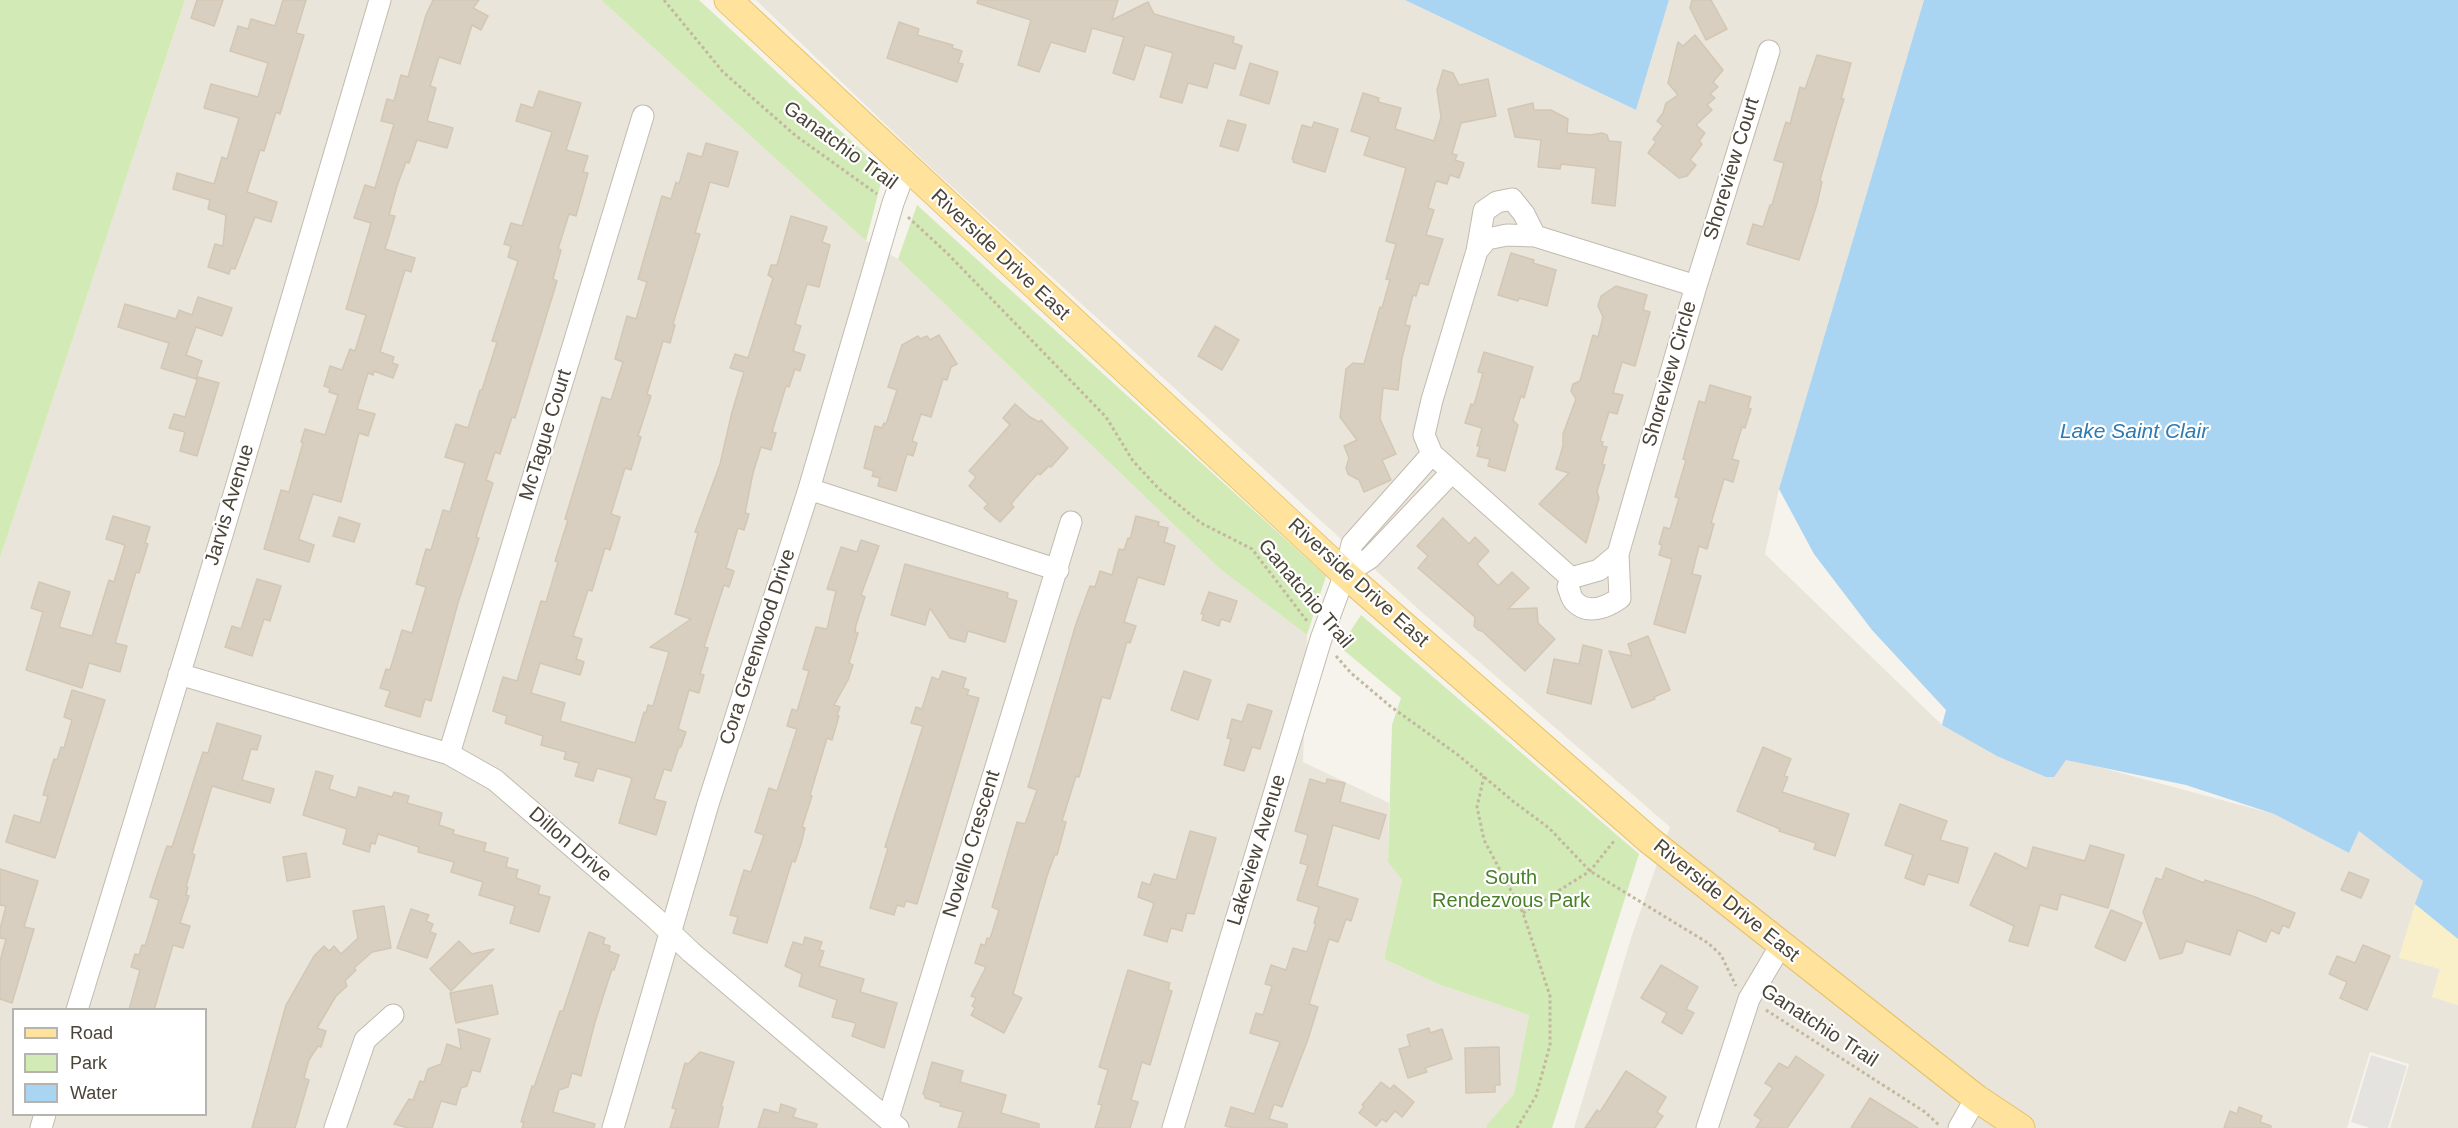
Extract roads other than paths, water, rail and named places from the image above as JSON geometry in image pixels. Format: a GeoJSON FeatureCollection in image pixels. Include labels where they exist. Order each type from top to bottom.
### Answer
{"type":"FeatureCollection","features":[{"type":"Feature","properties":{"kind":"main road","name":"Riverside Drive East"},"geometry":{"type":"LineString","coordinates":[[728,0],[1345,574],[1630,822],[1781,945],[1976,1098],[2021,1128]]}},
{"type":"Feature","properties":{"kind":"street","name":"Jarvis Avenue"},"geometry":{"type":"LineString","coordinates":[[78,1008],[380,0]]}},
{"type":"Feature","properties":{"kind":"street","name":"Shoreview Court"},"geometry":{"type":"LineString","coordinates":[[1696,286],[1769,51]]}},
{"type":"Feature","properties":{"kind":"street","name":"McTague Court"},"geometry":{"type":"LineString","coordinates":[[449,754],[643,116]]}},
{"type":"Feature","properties":{"kind":"street","name":"Cora Greenwood Drive"},"geometry":{"type":"LineString","coordinates":[[613,1128],[708,804],[809,489],[893,203],[906,168]]}},
{"type":"Feature","properties":{"kind":"street"},"geometry":{"type":"LineString","coordinates":[[1534,236],[1524,213],[1512,199],[1497,202],[1484,211],[1477,250],[1431,400],[1424,435],[1432,454],[1571,578],[1599,570],[1618,554]]}},
{"type":"Feature","properties":{"kind":"street","name":"Shoreview Circle"},"geometry":{"type":"LineString","coordinates":[[1477,250],[1487,238],[1507,235],[1534,236],[1696,286],[1618,554],[1620,598],[1605,609],[1588,608],[1574,601],[1568,587],[1571,578]]}},
{"type":"Feature","properties":{"kind":"street"},"geometry":{"type":"LineString","coordinates":[[1345,574],[1352,544],[1432,454]]}},
{"type":"Feature","properties":{"kind":"street"},"geometry":{"type":"LineString","coordinates":[[1345,574],[1370,558],[1451,472]]}},
{"type":"Feature","properties":{"kind":"street"},"geometry":{"type":"LineString","coordinates":[[809,489],[1058,570]]}},
{"type":"Feature","properties":{"kind":"street","name":"Novello Crescent"},"geometry":{"type":"LineString","coordinates":[[893,1123],[1071,522]]}},
{"type":"Feature","properties":{"kind":"street","name":"Lakeview Avenue"},"geometry":{"type":"LineString","coordinates":[[1173,1128],[1321,639],[1345,574]]}},
{"type":"Feature","properties":{"kind":"street","name":"Dillon Drive"},"geometry":{"type":"LineString","coordinates":[[178,674],[449,754],[495,780],[691,952],[893,1123]]}},
{"type":"Feature","properties":{"kind":"street"},"geometry":{"type":"LineString","coordinates":[[1707,1128],[1749,999],[1781,945]]}},
{"type":"Feature","properties":{"kind":"street"},"geometry":{"type":"LineString","coordinates":[[335,1128],[365,1040],[393,1015]]}},
{"type":"Feature","properties":{"kind":"street"},"geometry":{"type":"LineString","coordinates":[[1959,1128],[1976,1098]]}},
{"type":"Feature","properties":{"kind":"water"},"geometry":{"type":"Polygon","coordinates":[[[1405,0],[1669,0],[1636,110],[1405,0]]]}},
{"type":"Feature","properties":{"kind":"water","name":"Lake Saint Clair"},"geometry":{"type":"Polygon","coordinates":[[[1924,0],[2458,0],[2458,939],[2415,904],[2423,881],[2359,831],[2349,853],[2274,814],[2186,785],[2066,760],[2054,777],[2046,777],[1997,756],[1942,725],[1946,710],[1872,630],[1814,554],[1779,489],[1924,0]]]}},
{"type":"Feature","properties":{"kind":"park label","name":"South Rendezvous Park"},"geometry":{"type":"Point","coordinates":[1511,890]}}]}
